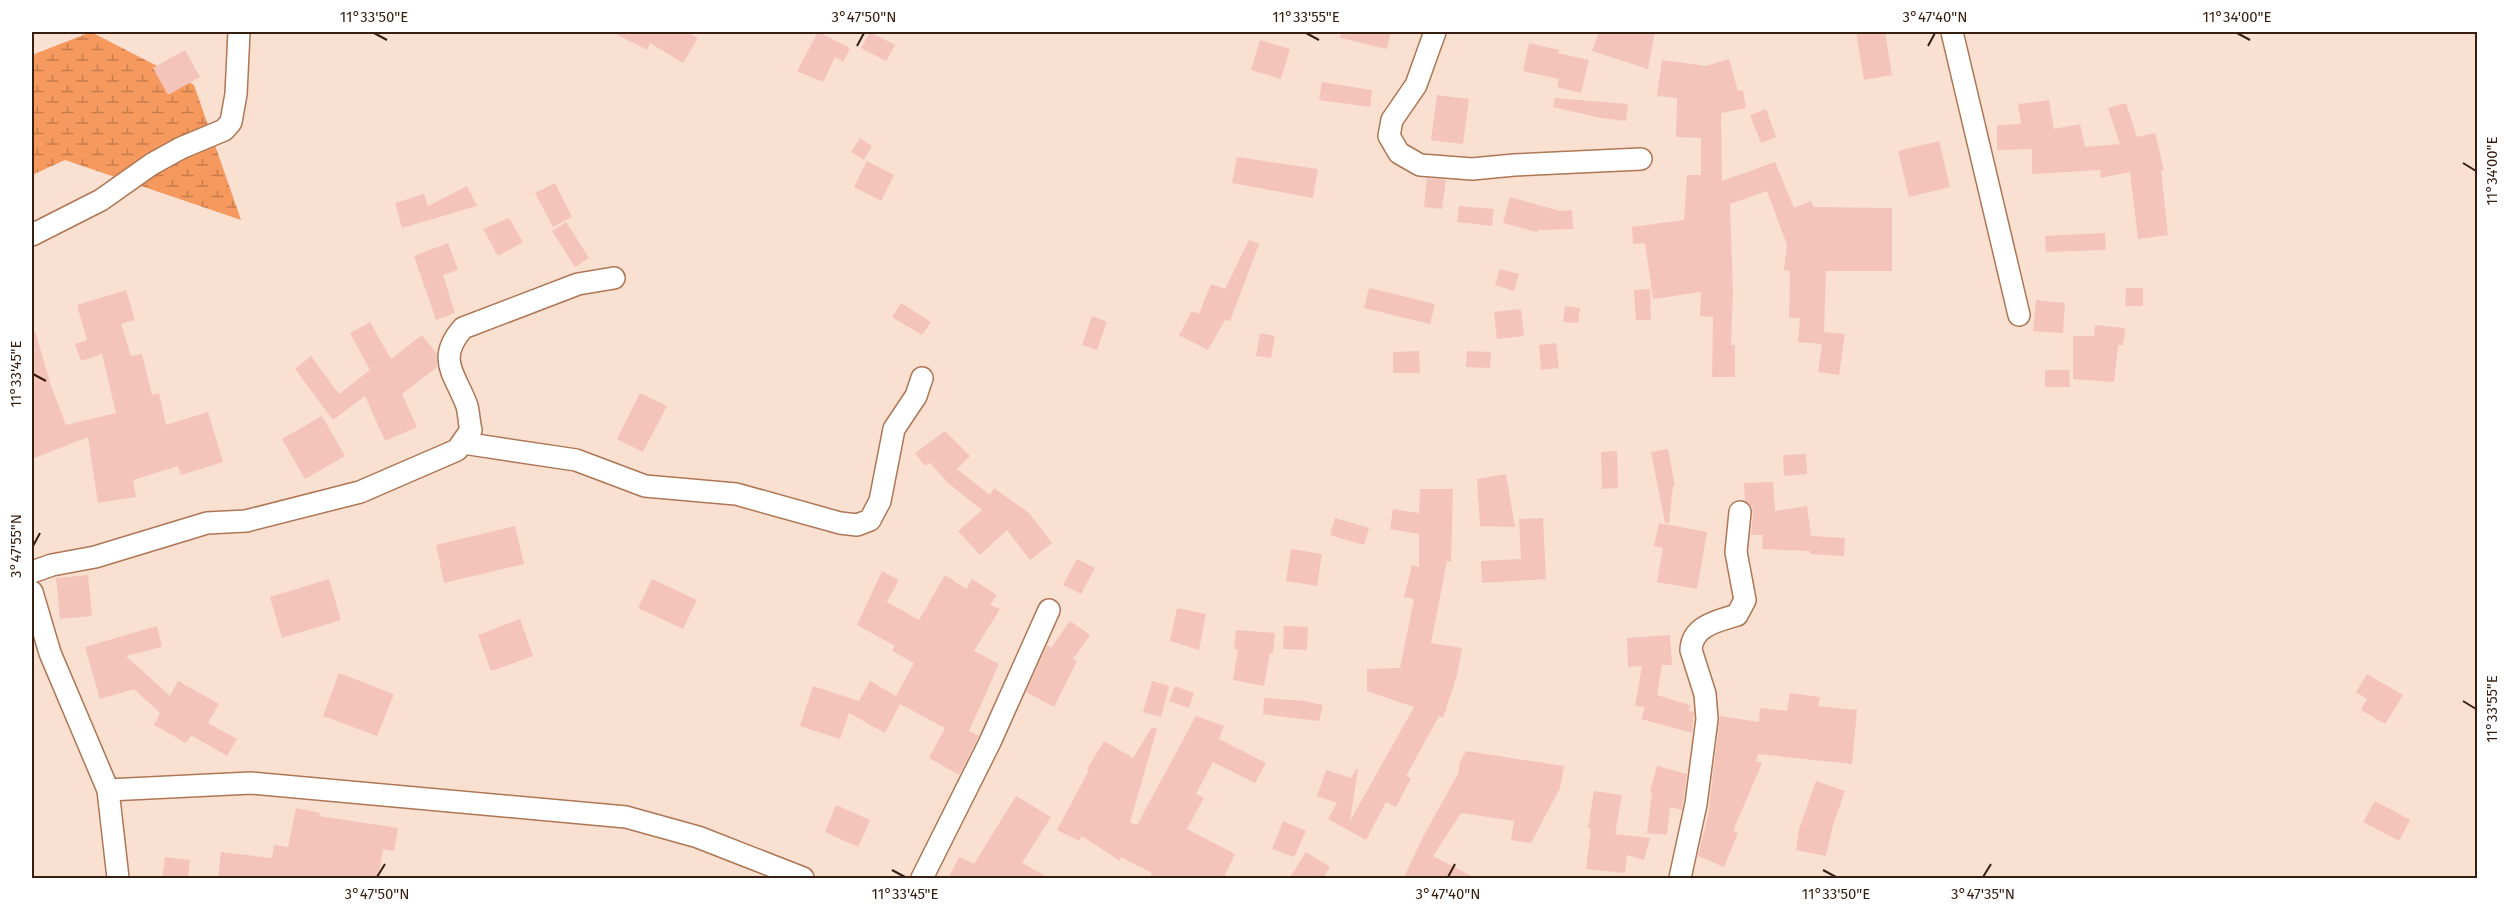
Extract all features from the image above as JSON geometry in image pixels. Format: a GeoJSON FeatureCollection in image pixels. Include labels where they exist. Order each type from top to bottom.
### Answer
{"type":"FeatureCollection","features":[{"type":"Feature","properties":{"kind":"street"},"geometry":{"type":"LineString","coordinates":[[32,235],[101,200],[152,164],[181,148],[224,130],[231,122],[236,94],[238,32]]}},
{"type":"Feature","properties":{"kind":"street"},"geometry":{"type":"LineString","coordinates":[[1435,32],[1416,85],[1392,120],[1389,136],[1399,153],[1420,165],[1472,169],[1641,159]]}},
{"type":"Feature","properties":{"kind":"street"},"geometry":{"type":"LineString","coordinates":[[1952,32],[2019,315]]}},
{"type":"Feature","properties":{"kind":"street"},"geometry":{"type":"LineString","coordinates":[[32,572],[51,565],[95,557],[207,523],[246,521],[360,492],[456,450],[471,430],[467,407],[448,369],[453,340],[463,328],[578,284],[614,278]]}},
{"type":"Feature","properties":{"kind":"street"},"geometry":{"type":"LineString","coordinates":[[463,443],[576,460],[645,486],[736,494],[814,516],[857,525],[870,520],[880,501],[894,429],[916,396],[922,378]]}},
{"type":"Feature","properties":{"kind":"street"},"geometry":{"type":"LineString","coordinates":[[1680,879],[1696,804],[1707,719],[1705,694],[1691,650],[1692,643],[1695,635],[1709,624],[1737,615],[1745,600],[1736,552],[1740,512]]}},
{"type":"Feature","properties":{"kind":"street"},"geometry":{"type":"LineString","coordinates":[[32,592],[50,652],[108,790],[118,879]]}},
{"type":"Feature","properties":{"kind":"street"},"geometry":{"type":"LineString","coordinates":[[922,879],[990,742],[1048,610]]}},
{"type":"Feature","properties":{"kind":"street"},"geometry":{"type":"LineString","coordinates":[[108,790],[251,783],[626,817],[698,837],[803,879]]}},
{"type":"Feature","properties":{"kind":"green space"},"geometry":{"type":"Polygon","coordinates":[[[91,32],[194,85],[241,220],[65,160],[32,175],[32,55],[91,32]]]}},
{"type":"Feature","properties":{"kind":"building"},"geometry":{"type":"Polygon","coordinates":[[[612,32],[686,32],[698,38],[683,63],[650,43],[647,50],[612,32]]]}},
{"type":"Feature","properties":{"kind":"building"},"geometry":{"type":"Polygon","coordinates":[[[818,32],[850,48],[843,62],[835,57],[823,82],[797,71],[818,32]]]}},
{"type":"Feature","properties":{"kind":"building"},"geometry":{"type":"Polygon","coordinates":[[[870,32],[895,45],[886,61],[861,48],[870,32]]]}},
{"type":"Feature","properties":{"kind":"building"},"geometry":{"type":"Polygon","coordinates":[[[1341,32],[1391,32],[1387,49],[1340,38],[1341,32]]]}},
{"type":"Feature","properties":{"kind":"building"},"geometry":{"type":"Polygon","coordinates":[[[1599,32],[1655,32],[1648,69],[1592,51],[1599,32]]]}},
{"type":"Feature","properties":{"kind":"building"},"geometry":{"type":"Polygon","coordinates":[[[1856,32],[1885,32],[1892,75],[1864,80],[1856,32]]]}},
{"type":"Feature","properties":{"kind":"building"},"geometry":{"type":"Polygon","coordinates":[[[1260,40],[1290,49],[1281,79],[1251,70],[1260,40]]]}},
{"type":"Feature","properties":{"kind":"building"},"geometry":{"type":"Polygon","coordinates":[[[1529,43],[1589,60],[1581,93],[1557,87],[1559,79],[1523,71],[1529,43]]]}},
{"type":"Feature","properties":{"kind":"building"},"geometry":{"type":"Polygon","coordinates":[[[185,50],[200,77],[168,95],[153,68],[185,50]]]}},
{"type":"Feature","properties":{"kind":"building"},"geometry":{"type":"Polygon","coordinates":[[[1729,59],[1738,91],[1743,90],[1746,108],[1721,113],[1722,181],[1775,162],[1794,208],[1811,201],[1814,207],[1892,208],[1892,271],[1826,271],[1824,332],[1845,334],[1839,375],[1818,372],[1822,344],[1798,342],[1800,318],[1789,318],[1790,271],[1784,270],[1787,245],[1767,191],[1730,204],[1733,292],[1731,345],[1735,345],[1735,377],[1712,377],[1713,317],[1700,316],[1701,292],[1653,299],[1645,243],[1633,244],[1632,227],[1684,220],[1687,175],[1701,175],[1701,138],[1676,137],[1677,98],[1657,96],[1662,60],[1706,66],[1729,59]]]}},
{"type":"Feature","properties":{"kind":"building"},"geometry":{"type":"Polygon","coordinates":[[[1322,82],[1372,90],[1370,107],[1319,100],[1322,82]]]}},
{"type":"Feature","properties":{"kind":"building"},"geometry":{"type":"Polygon","coordinates":[[[1437,95],[1469,99],[1463,144],[1431,140],[1437,95]]]}},
{"type":"Feature","properties":{"kind":"building"},"geometry":{"type":"Polygon","coordinates":[[[1555,98],[1628,104],[1626,121],[1553,107],[1555,98]]]}},
{"type":"Feature","properties":{"kind":"building"},"geometry":{"type":"Polygon","coordinates":[[[2049,100],[2054,129],[2080,124],[2085,147],[2120,144],[2108,108],[2126,103],[2137,137],[2155,133],[2164,170],[2161,170],[2168,235],[2138,239],[2130,172],[2101,178],[2100,170],[2032,174],[2032,149],[1997,150],[1997,125],[2021,124],[2018,104],[2049,100]]]}},
{"type":"Feature","properties":{"kind":"building"},"geometry":{"type":"Polygon","coordinates":[[[1766,109],[1776,137],[1761,143],[1750,115],[1766,109]]]}},
{"type":"Feature","properties":{"kind":"building"},"geometry":{"type":"Polygon","coordinates":[[[860,138],[872,146],[864,160],[851,152],[860,138]]]}},
{"type":"Feature","properties":{"kind":"building"},"geometry":{"type":"Polygon","coordinates":[[[1939,141],[1950,187],[1909,197],[1898,151],[1939,141]]]}},
{"type":"Feature","properties":{"kind":"building"},"geometry":{"type":"Polygon","coordinates":[[[1237,157],[1318,169],[1313,198],[1232,183],[1237,157]]]}},
{"type":"Feature","properties":{"kind":"building"},"geometry":{"type":"Polygon","coordinates":[[[867,161],[894,175],[881,201],[854,187],[867,161]]]}},
{"type":"Feature","properties":{"kind":"building"},"geometry":{"type":"Polygon","coordinates":[[[1427,178],[1446,180],[1442,209],[1424,207],[1427,178]]]}},
{"type":"Feature","properties":{"kind":"building"},"geometry":{"type":"Polygon","coordinates":[[[555,183],[572,217],[553,227],[535,193],[555,183]]]}},
{"type":"Feature","properties":{"kind":"building"},"geometry":{"type":"Polygon","coordinates":[[[467,186],[477,206],[402,228],[395,203],[424,194],[428,206],[467,186]]]}},
{"type":"Feature","properties":{"kind":"building"},"geometry":{"type":"Polygon","coordinates":[[[1510,197],[1560,211],[1572,210],[1573,229],[1538,230],[1537,232],[1503,223],[1510,197]]]}},
{"type":"Feature","properties":{"kind":"building"},"geometry":{"type":"Polygon","coordinates":[[[1459,206],[1494,209],[1492,226],[1457,222],[1459,206]]]}},
{"type":"Feature","properties":{"kind":"building"},"geometry":{"type":"Polygon","coordinates":[[[509,218],[523,242],[498,256],[483,229],[509,218]]]}},
{"type":"Feature","properties":{"kind":"building"},"geometry":{"type":"Polygon","coordinates":[[[566,222],[589,258],[575,267],[552,231],[566,222]]]}},
{"type":"Feature","properties":{"kind":"building"},"geometry":{"type":"Polygon","coordinates":[[[2105,233],[2106,250],[2046,252],[2045,236],[2105,233]]]}},
{"type":"Feature","properties":{"kind":"building"},"geometry":{"type":"Polygon","coordinates":[[[1249,240],[1259,244],[1230,321],[1225,320],[1208,350],[1179,335],[1192,311],[1199,314],[1211,284],[1225,289],[1249,240]]]}},
{"type":"Feature","properties":{"kind":"building"},"geometry":{"type":"Polygon","coordinates":[[[448,243],[458,270],[443,275],[455,313],[436,320],[414,256],[448,243]]]}},
{"type":"Feature","properties":{"kind":"building"},"geometry":{"type":"Polygon","coordinates":[[[1500,269],[1519,274],[1514,291],[1495,285],[1500,269]]]}},
{"type":"Feature","properties":{"kind":"building"},"geometry":{"type":"Polygon","coordinates":[[[1369,288],[1435,304],[1430,324],[1364,308],[1369,288]]]}},
{"type":"Feature","properties":{"kind":"building"},"geometry":{"type":"Polygon","coordinates":[[[2126,288],[2143,288],[2143,306],[2125,306],[2126,288]]]}},
{"type":"Feature","properties":{"kind":"building"},"geometry":{"type":"Polygon","coordinates":[[[1650,289],[1651,320],[1636,320],[1634,290],[1650,289]]]}},
{"type":"Feature","properties":{"kind":"building"},"geometry":{"type":"Polygon","coordinates":[[[126,290],[135,320],[121,324],[131,356],[142,354],[152,395],[159,393],[166,425],[208,412],[223,462],[181,475],[178,466],[133,480],[136,497],[98,503],[88,437],[32,459],[32,331],[35,331],[51,386],[66,425],[116,413],[102,354],[81,361],[75,344],[87,340],[77,305],[126,290]]]}},
{"type":"Feature","properties":{"kind":"building"},"geometry":{"type":"Polygon","coordinates":[[[2036,300],[2065,303],[2063,333],[2033,331],[2036,300]]]}},
{"type":"Feature","properties":{"kind":"building"},"geometry":{"type":"Polygon","coordinates":[[[901,303],[931,322],[922,335],[892,317],[901,303]]]}},
{"type":"Feature","properties":{"kind":"building"},"geometry":{"type":"Polygon","coordinates":[[[1565,306],[1580,308],[1578,323],[1563,322],[1565,306]]]}},
{"type":"Feature","properties":{"kind":"building"},"geometry":{"type":"Polygon","coordinates":[[[1521,309],[1524,336],[1497,339],[1494,312],[1521,309]]]}},
{"type":"Feature","properties":{"kind":"building"},"geometry":{"type":"Polygon","coordinates":[[[1092,316],[1107,322],[1097,350],[1082,345],[1092,316]]]}},
{"type":"Feature","properties":{"kind":"building"},"geometry":{"type":"Polygon","coordinates":[[[370,322],[391,359],[422,335],[437,354],[437,367],[402,394],[417,427],[385,441],[365,396],[333,420],[295,369],[311,356],[339,394],[370,370],[350,333],[370,322]]]}},
{"type":"Feature","properties":{"kind":"building"},"geometry":{"type":"Polygon","coordinates":[[[2095,325],[2125,328],[2123,345],[2118,345],[2114,382],[2073,379],[2073,336],[2094,336],[2095,325]]]}},
{"type":"Feature","properties":{"kind":"building"},"geometry":{"type":"Polygon","coordinates":[[[1260,333],[1275,336],[1271,358],[1256,356],[1260,333]]]}},
{"type":"Feature","properties":{"kind":"building"},"geometry":{"type":"Polygon","coordinates":[[[1556,343],[1559,368],[1541,370],[1539,345],[1556,343]]]}},
{"type":"Feature","properties":{"kind":"building"},"geometry":{"type":"Polygon","coordinates":[[[1419,351],[1420,373],[1393,373],[1393,352],[1419,351]]]}},
{"type":"Feature","properties":{"kind":"building"},"geometry":{"type":"Polygon","coordinates":[[[1467,351],[1491,352],[1490,368],[1466,367],[1467,351]]]}},
{"type":"Feature","properties":{"kind":"building"},"geometry":{"type":"Polygon","coordinates":[[[2045,370],[2069,370],[2070,387],[2045,387],[2045,370]]]}},
{"type":"Feature","properties":{"kind":"building"},"geometry":{"type":"Polygon","coordinates":[[[640,393],[667,406],[643,452],[617,439],[640,393]]]}},
{"type":"Feature","properties":{"kind":"building"},"geometry":{"type":"Polygon","coordinates":[[[322,416],[345,456],[305,479],[282,439],[322,416]]]}},
{"type":"Feature","properties":{"kind":"building"},"geometry":{"type":"Polygon","coordinates":[[[945,431],[970,456],[957,469],[990,495],[994,488],[1029,513],[1052,543],[1030,560],[1007,530],[980,555],[958,531],[982,510],[948,483],[930,463],[925,466],[915,453],[945,431]]]}},
{"type":"Feature","properties":{"kind":"building"},"geometry":{"type":"Polygon","coordinates":[[[1668,449],[1675,486],[1673,486],[1669,523],[1665,523],[1651,452],[1668,449]]]}},
{"type":"Feature","properties":{"kind":"building"},"geometry":{"type":"Polygon","coordinates":[[[1617,451],[1618,488],[1602,489],[1601,452],[1617,451]]]}},
{"type":"Feature","properties":{"kind":"building"},"geometry":{"type":"Polygon","coordinates":[[[1806,454],[1807,474],[1784,476],[1783,455],[1806,454]]]}},
{"type":"Feature","properties":{"kind":"building"},"geometry":{"type":"Polygon","coordinates":[[[1506,474],[1515,527],[1480,526],[1477,479],[1506,474]]]}},
{"type":"Feature","properties":{"kind":"building"},"geometry":{"type":"Polygon","coordinates":[[[1773,482],[1775,511],[1807,506],[1811,536],[1845,538],[1844,556],[1810,554],[1810,551],[1762,549],[1763,535],[1751,535],[1753,513],[1752,507],[1745,501],[1744,483],[1773,482]]]}},
{"type":"Feature","properties":{"kind":"building"},"geometry":{"type":"Polygon","coordinates":[[[1420,489],[1453,489],[1451,562],[1447,561],[1431,643],[1462,648],[1457,675],[1443,718],[1439,716],[1406,776],[1411,778],[1396,807],[1386,802],[1366,840],[1328,819],[1337,803],[1317,796],[1326,770],[1351,778],[1358,769],[1350,821],[1414,707],[1367,691],[1367,669],[1400,668],[1414,599],[1404,597],[1412,565],[1419,567],[1419,534],[1390,529],[1393,509],[1419,513],[1420,489]]]}},
{"type":"Feature","properties":{"kind":"building"},"geometry":{"type":"Polygon","coordinates":[[[1335,518],[1369,528],[1364,545],[1330,535],[1335,518]]]}},
{"type":"Feature","properties":{"kind":"building"},"geometry":{"type":"Polygon","coordinates":[[[1543,518],[1546,579],[1482,583],[1481,561],[1521,559],[1519,519],[1543,518]]]}},
{"type":"Feature","properties":{"kind":"building"},"geometry":{"type":"Polygon","coordinates":[[[1659,523],[1707,532],[1697,589],[1657,582],[1663,548],[1654,546],[1659,523]]]}},
{"type":"Feature","properties":{"kind":"building"},"geometry":{"type":"Polygon","coordinates":[[[515,526],[524,564],[444,583],[436,545],[515,526]]]}},
{"type":"Feature","properties":{"kind":"building"},"geometry":{"type":"Polygon","coordinates":[[[1291,549],[1322,554],[1317,586],[1286,581],[1291,549]]]}},
{"type":"Feature","properties":{"kind":"building"},"geometry":{"type":"Polygon","coordinates":[[[1077,559],[1095,568],[1081,594],[1063,585],[1077,559]]]}},
{"type":"Feature","properties":{"kind":"building"},"geometry":{"type":"Polygon","coordinates":[[[882,571],[899,580],[887,602],[919,620],[945,575],[966,589],[972,579],[997,595],[990,605],[1000,609],[974,651],[999,664],[969,731],[979,736],[959,775],[929,758],[945,728],[900,704],[885,733],[849,713],[840,739],[800,726],[813,686],[859,701],[870,681],[896,696],[914,663],[892,651],[895,646],[857,625],[882,571]]]}},
{"type":"Feature","properties":{"kind":"building"},"geometry":{"type":"Polygon","coordinates":[[[88,575],[92,616],[60,619],[56,578],[88,575]]]}},
{"type":"Feature","properties":{"kind":"building"},"geometry":{"type":"Polygon","coordinates":[[[329,579],[341,620],[282,638],[270,597],[329,579]]]}},
{"type":"Feature","properties":{"kind":"building"},"geometry":{"type":"Polygon","coordinates":[[[652,579],[697,600],[683,629],[638,608],[652,579]]]}},
{"type":"Feature","properties":{"kind":"building"},"geometry":{"type":"Polygon","coordinates":[[[1177,608],[1206,614],[1199,650],[1170,641],[1177,608]]]}},
{"type":"Feature","properties":{"kind":"building"},"geometry":{"type":"Polygon","coordinates":[[[520,619],[533,656],[491,671],[478,635],[520,619]]]}},
{"type":"Feature","properties":{"kind":"building"},"geometry":{"type":"Polygon","coordinates":[[[1070,621],[1090,635],[1073,659],[1077,661],[1054,707],[1026,692],[1047,645],[1051,648],[1070,621]]]}},
{"type":"Feature","properties":{"kind":"building"},"geometry":{"type":"Polygon","coordinates":[[[157,626],[162,647],[126,656],[170,696],[178,681],[219,704],[208,723],[237,739],[227,756],[191,735],[186,743],[154,725],[160,713],[134,689],[100,699],[85,647],[157,626]]]}},
{"type":"Feature","properties":{"kind":"building"},"geometry":{"type":"Polygon","coordinates":[[[1284,626],[1308,627],[1307,650],[1283,649],[1284,626]]]}},
{"type":"Feature","properties":{"kind":"building"},"geometry":{"type":"Polygon","coordinates":[[[1236,630],[1275,633],[1273,653],[1270,653],[1264,686],[1233,680],[1238,650],[1234,649],[1236,630]]]}},
{"type":"Feature","properties":{"kind":"building"},"geometry":{"type":"Polygon","coordinates":[[[1670,635],[1672,665],[1662,665],[1657,695],[1690,705],[1688,711],[1694,712],[1692,733],[1641,719],[1645,707],[1635,706],[1642,666],[1628,667],[1627,638],[1670,635]]]}},
{"type":"Feature","properties":{"kind":"building"},"geometry":{"type":"Polygon","coordinates":[[[339,673],[394,694],[377,736],[323,716],[339,673]]]}},
{"type":"Feature","properties":{"kind":"building"},"geometry":{"type":"Polygon","coordinates":[[[2367,674],[2403,695],[2385,724],[2361,710],[2367,699],[2356,692],[2367,674]]]}},
{"type":"Feature","properties":{"kind":"building"},"geometry":{"type":"Polygon","coordinates":[[[1152,681],[1169,686],[1161,717],[1143,712],[1152,681]]]}},
{"type":"Feature","properties":{"kind":"building"},"geometry":{"type":"Polygon","coordinates":[[[1175,686],[1194,693],[1189,708],[1169,701],[1175,686]]]}},
{"type":"Feature","properties":{"kind":"building"},"geometry":{"type":"Polygon","coordinates":[[[1790,693],[1820,697],[1818,706],[1857,710],[1852,764],[1758,754],[1756,761],[1762,763],[1733,831],[1738,833],[1724,867],[1698,856],[1708,816],[1720,716],[1759,722],[1760,708],[1787,711],[1790,693]]]}},
{"type":"Feature","properties":{"kind":"building"},"geometry":{"type":"Polygon","coordinates":[[[1264,698],[1305,701],[1323,705],[1319,721],[1263,714],[1264,698]]]}},
{"type":"Feature","properties":{"kind":"building"},"geometry":{"type":"Polygon","coordinates":[[[1196,716],[1224,726],[1219,739],[1266,763],[1255,783],[1213,762],[1196,794],[1204,798],[1187,829],[1235,854],[1223,879],[1149,879],[1152,873],[1121,857],[1120,861],[1082,836],[1079,841],[1057,830],[1089,770],[1087,769],[1104,741],[1133,758],[1152,727],[1157,729],[1130,822],[1137,825],[1196,716]]]}},
{"type":"Feature","properties":{"kind":"building"},"geometry":{"type":"Polygon","coordinates":[[[1466,751],[1564,766],[1560,788],[1531,843],[1511,840],[1514,821],[1461,813],[1433,856],[1477,879],[1403,879],[1426,831],[1458,774],[1460,762],[1466,751]]]}},
{"type":"Feature","properties":{"kind":"building"},"geometry":{"type":"Polygon","coordinates":[[[1657,766],[1687,774],[1682,810],[1670,807],[1667,835],[1647,833],[1652,792],[1650,791],[1657,766]]]}},
{"type":"Feature","properties":{"kind":"building"},"geometry":{"type":"Polygon","coordinates":[[[1816,781],[1845,791],[1833,825],[1826,856],[1796,850],[1799,829],[1816,781]]]}},
{"type":"Feature","properties":{"kind":"building"},"geometry":{"type":"Polygon","coordinates":[[[1594,791],[1622,795],[1615,834],[1650,838],[1644,860],[1627,855],[1625,873],[1586,869],[1591,829],[1588,828],[1594,791]]]}},
{"type":"Feature","properties":{"kind":"building"},"geometry":{"type":"Polygon","coordinates":[[[1016,796],[1051,817],[1022,863],[1051,879],[948,879],[959,857],[974,864],[1016,796]]]}},
{"type":"Feature","properties":{"kind":"building"},"geometry":{"type":"Polygon","coordinates":[[[2375,801],[2410,820],[2399,841],[2363,822],[2375,801]]]}},
{"type":"Feature","properties":{"kind":"building"},"geometry":{"type":"Polygon","coordinates":[[[836,805],[870,820],[858,847],[825,832],[836,805]]]}},
{"type":"Feature","properties":{"kind":"building"},"geometry":{"type":"Polygon","coordinates":[[[296,808],[320,813],[319,816],[398,828],[394,851],[383,849],[378,879],[218,879],[221,852],[272,858],[274,845],[288,847],[296,808]]]}},
{"type":"Feature","properties":{"kind":"building"},"geometry":{"type":"Polygon","coordinates":[[[1283,821],[1306,831],[1294,857],[1272,849],[1283,821]]]}},
{"type":"Feature","properties":{"kind":"building"},"geometry":{"type":"Polygon","coordinates":[[[1306,852],[1330,867],[1323,879],[1289,879],[1306,852]]]}},
{"type":"Feature","properties":{"kind":"building"},"geometry":{"type":"Polygon","coordinates":[[[165,857],[190,860],[188,879],[162,879],[165,857]]]}}]}
